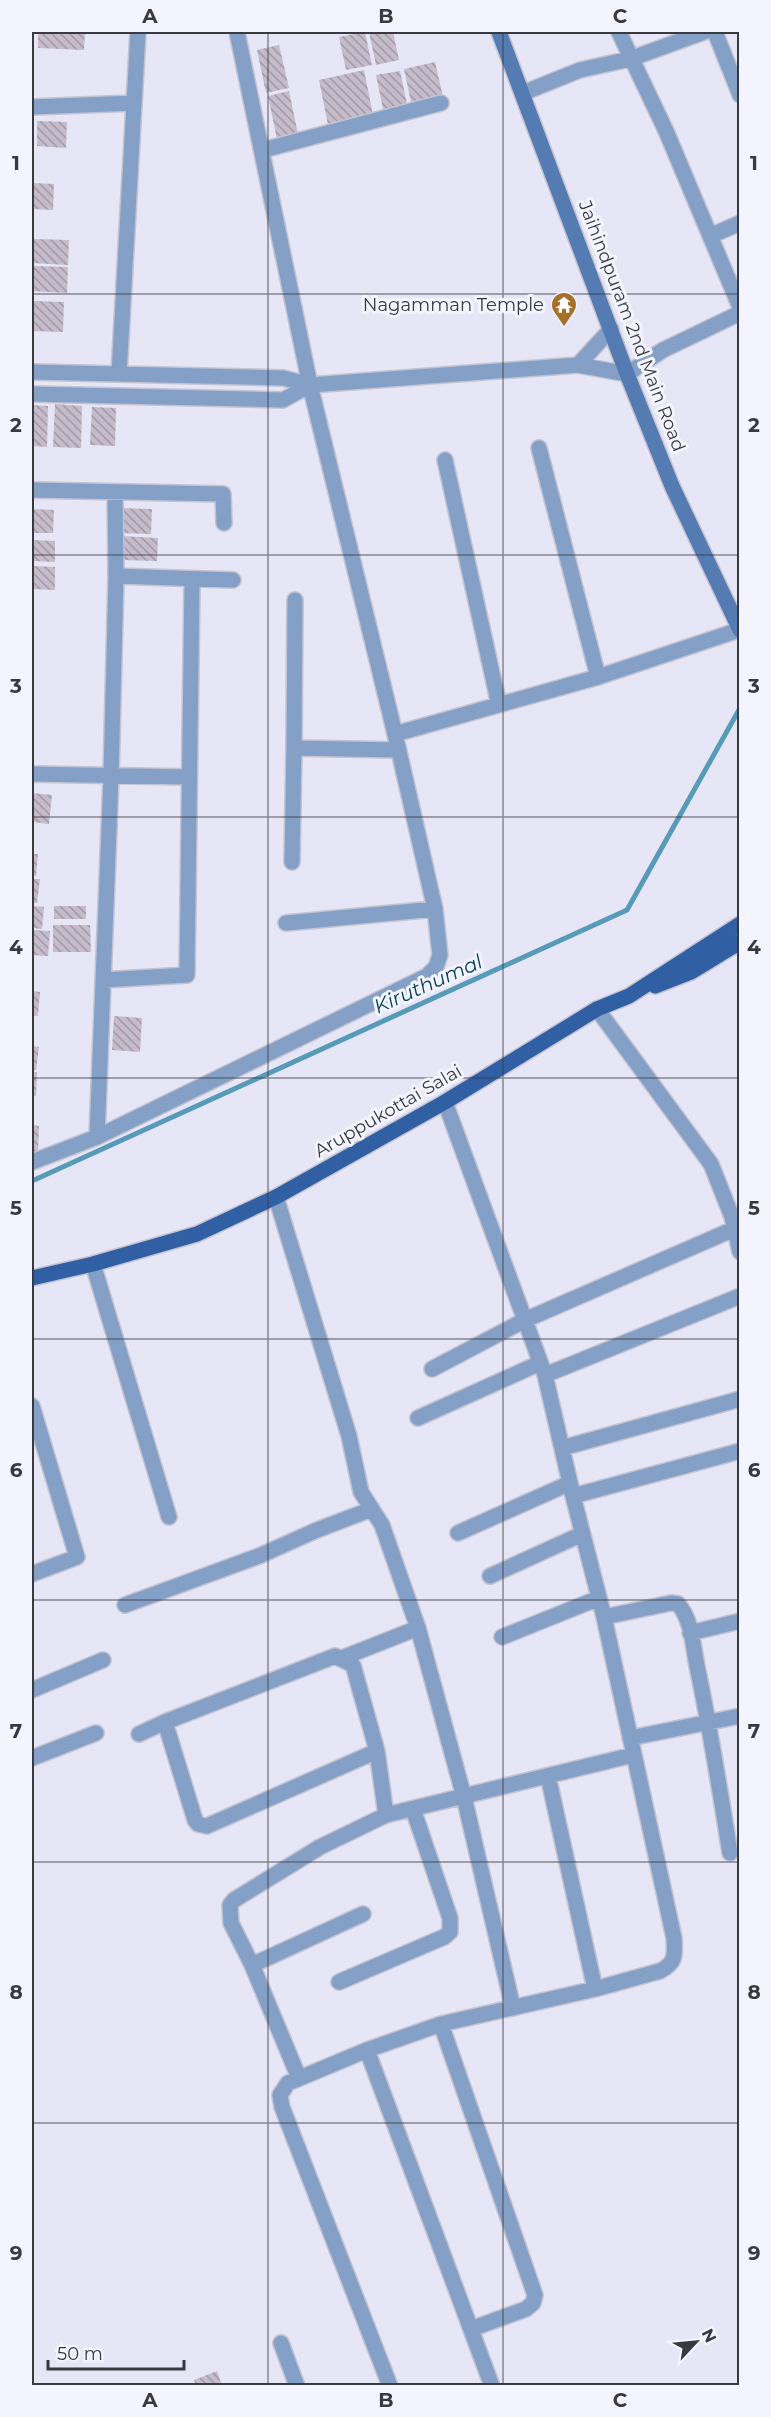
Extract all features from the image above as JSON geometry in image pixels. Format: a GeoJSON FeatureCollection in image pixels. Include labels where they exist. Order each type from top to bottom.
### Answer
{"type":"FeatureCollection","features":[{"type":"Feature","properties":{"kind":"main road","name":"Aruppukottai Salai"},"geometry":{"type":"LineString","coordinates":[[32,1278],[93,1264],[197,1234],[276,1197],[445,1102],[597,1009],[629,996],[740,924]]}},
{"type":"Feature","properties":{"kind":"main road"},"geometry":{"type":"LineString","coordinates":[[629,996],[691,972],[740,942]]}},
{"type":"Feature","properties":{"kind":"street"},"geometry":{"type":"LineString","coordinates":[[119,374],[138,32]]}},
{"type":"Feature","properties":{"kind":"street"},"geometry":{"type":"LineString","coordinates":[[32,1162],[97,1137],[427,976],[436,967],[440,956],[435,909],[310,386],[240,32]]}},
{"type":"Feature","properties":{"kind":"street","name":"Jaihindpuram 2nd Main Road"},"geometry":{"type":"LineString","coordinates":[[499,32],[627,374],[672,486],[739,630]]}},
{"type":"Feature","properties":{"kind":"street"},"geometry":{"type":"LineString","coordinates":[[619,32],[666,131],[740,307]]}},
{"type":"Feature","properties":{"kind":"street"},"geometry":{"type":"LineString","coordinates":[[523,93],[580,70],[630,59],[704,32]]}},
{"type":"Feature","properties":{"kind":"street"},"geometry":{"type":"LineString","coordinates":[[715,32],[740,95]]}},
{"type":"Feature","properties":{"kind":"street"},"geometry":{"type":"LineString","coordinates":[[32,107],[134,103]]}},
{"type":"Feature","properties":{"kind":"street"},"geometry":{"type":"LineString","coordinates":[[263,150],[441,103]]}},
{"type":"Feature","properties":{"kind":"street"},"geometry":{"type":"LineString","coordinates":[[710,236],[740,223]]}},
{"type":"Feature","properties":{"kind":"street"},"geometry":{"type":"LineString","coordinates":[[32,372],[283,378],[310,386],[578,365],[627,374],[663,350],[740,312]]}},
{"type":"Feature","properties":{"kind":"street"},"geometry":{"type":"LineString","coordinates":[[578,365],[611,329]]}},
{"type":"Feature","properties":{"kind":"street"},"geometry":{"type":"LineString","coordinates":[[32,394],[283,400],[310,386]]}},
{"type":"Feature","properties":{"kind":"street"},"geometry":{"type":"LineString","coordinates":[[539,448],[598,677]]}},
{"type":"Feature","properties":{"kind":"street"},"geometry":{"type":"LineString","coordinates":[[445,460],[499,705]]}},
{"type":"Feature","properties":{"kind":"street"},"geometry":{"type":"LineString","coordinates":[[32,490],[223,494],[224,524]]}},
{"type":"Feature","properties":{"kind":"street"},"geometry":{"type":"LineString","coordinates":[[97,1137],[111,777],[116,576],[115,492]]}},
{"type":"Feature","properties":{"kind":"street"},"geometry":{"type":"LineString","coordinates":[[116,576],[233,580]]}},
{"type":"Feature","properties":{"kind":"street"},"geometry":{"type":"LineString","coordinates":[[103,980],[187,975],[192,580]]}},
{"type":"Feature","properties":{"kind":"street"},"geometry":{"type":"LineString","coordinates":[[292,862],[295,600]]}},
{"type":"Feature","properties":{"kind":"street"},"geometry":{"type":"LineString","coordinates":[[395,734],[598,677],[739,630]]}},
{"type":"Feature","properties":{"kind":"street"},"geometry":{"type":"LineString","coordinates":[[294,748],[398,750]]}},
{"type":"Feature","properties":{"kind":"street"},"geometry":{"type":"LineString","coordinates":[[32,774],[189,777]]}},
{"type":"Feature","properties":{"kind":"street"},"geometry":{"type":"LineString","coordinates":[[286,922],[435,909]]}},
{"type":"Feature","properties":{"kind":"street"},"geometry":{"type":"LineString","coordinates":[[597,1009],[711,1164],[734,1228],[740,1252]]}},
{"type":"Feature","properties":{"kind":"street"},"geometry":{"type":"LineString","coordinates":[[390,2385],[282,2107],[280,2095],[284,2088],[288,2083],[299,2078],[441,2024],[595,1989],[660,1971],[670,1966],[675,1954],[674,1938],[604,1617],[542,1369],[445,1102]]}},
{"type":"Feature","properties":{"kind":"street"},"geometry":{"type":"LineString","coordinates":[[276,1197],[349,1436],[361,1492],[382,1525],[418,1628],[464,1797],[513,2008]]}},
{"type":"Feature","properties":{"kind":"street"},"geometry":{"type":"LineString","coordinates":[[432,1369],[525,1320],[734,1228]]}},
{"type":"Feature","properties":{"kind":"street"},"geometry":{"type":"LineString","coordinates":[[93,1264],[169,1517]]}},
{"type":"Feature","properties":{"kind":"street"},"geometry":{"type":"LineString","coordinates":[[418,1418],[542,1369],[740,1296]]}},
{"type":"Feature","properties":{"kind":"street"},"geometry":{"type":"LineString","coordinates":[[562,1448],[740,1399]]}},
{"type":"Feature","properties":{"kind":"street"},"geometry":{"type":"LineString","coordinates":[[32,1406],[77,1557],[32,1574]]}},
{"type":"Feature","properties":{"kind":"street"},"geometry":{"type":"LineString","coordinates":[[458,1533],[571,1490],[740,1451]]}},
{"type":"Feature","properties":{"kind":"street"},"geometry":{"type":"LineString","coordinates":[[125,1605],[259,1556],[372,1509]]}},
{"type":"Feature","properties":{"kind":"street"},"geometry":{"type":"LineString","coordinates":[[490,1576],[582,1534]]}},
{"type":"Feature","properties":{"kind":"street"},"geometry":{"type":"LineString","coordinates":[[502,1637],[599,1598]]}},
{"type":"Feature","properties":{"kind":"street"},"geometry":{"type":"LineString","coordinates":[[604,1617],[671,1603],[678,1604],[686,1616],[709,1722],[730,1853]]}},
{"type":"Feature","properties":{"kind":"street"},"geometry":{"type":"LineString","coordinates":[[690,1632],[740,1621]]}},
{"type":"Feature","properties":{"kind":"street"},"geometry":{"type":"LineString","coordinates":[[342,1658],[418,1628]]}},
{"type":"Feature","properties":{"kind":"street"},"geometry":{"type":"LineString","coordinates":[[139,1734],[322,1660],[335,1656],[342,1658],[353,1665],[377,1751],[386,1815]]}},
{"type":"Feature","properties":{"kind":"street"},"geometry":{"type":"LineString","coordinates":[[32,1690],[103,1660]]}},
{"type":"Feature","properties":{"kind":"street"},"geometry":{"type":"LineString","coordinates":[[630,1738],[740,1716]]}},
{"type":"Feature","properties":{"kind":"street"},"geometry":{"type":"LineString","coordinates":[[165,1722],[195,1820],[202,1826],[207,1826],[377,1751]]}},
{"type":"Feature","properties":{"kind":"street"},"geometry":{"type":"LineString","coordinates":[[32,1758],[96,1733]]}},
{"type":"Feature","properties":{"kind":"street"},"geometry":{"type":"LineString","coordinates":[[299,2078],[252,1965],[231,1923],[230,1905],[234,1900],[320,1846],[386,1815],[633,1755]]}},
{"type":"Feature","properties":{"kind":"street"},"geometry":{"type":"LineString","coordinates":[[548,1776],[595,1989]]}},
{"type":"Feature","properties":{"kind":"street"},"geometry":{"type":"LineString","coordinates":[[339,1982],[444,1937],[450,1932],[450,1918],[413,1809]]}},
{"type":"Feature","properties":{"kind":"street"},"geometry":{"type":"LineString","coordinates":[[252,1965],[363,1914]]}},
{"type":"Feature","properties":{"kind":"street"},"geometry":{"type":"LineString","coordinates":[[441,2024],[535,2295],[533,2303],[526,2309],[471,2329]]}},
{"type":"Feature","properties":{"kind":"street"},"geometry":{"type":"LineString","coordinates":[[368,2050],[492,2385]]}},
{"type":"Feature","properties":{"kind":"street"},"geometry":{"type":"LineString","coordinates":[[281,2343],[297,2385]]}},
{"type":"Feature","properties":{"kind":"building"},"geometry":{"type":"Polygon","coordinates":[[[38,32],[85,32],[84,50],[38,48],[38,32]]]}},
{"type":"Feature","properties":{"kind":"building"},"geometry":{"type":"Polygon","coordinates":[[[365,32],[372,65],[346,70],[339,37],[365,32]]]}},
{"type":"Feature","properties":{"kind":"building"},"geometry":{"type":"Polygon","coordinates":[[[369,32],[393,32],[399,60],[376,65],[369,32]]]}},
{"type":"Feature","properties":{"kind":"building"},"geometry":{"type":"Polygon","coordinates":[[[279,45],[289,88],[266,93],[257,50],[279,45]]]}},
{"type":"Feature","properties":{"kind":"building"},"geometry":{"type":"Polygon","coordinates":[[[435,62],[444,101],[412,107],[404,69],[435,62]]]}},
{"type":"Feature","properties":{"kind":"building"},"geometry":{"type":"Polygon","coordinates":[[[364,70],[373,115],[328,125],[319,80],[364,70]]]}},
{"type":"Feature","properties":{"kind":"building"},"geometry":{"type":"Polygon","coordinates":[[[400,71],[408,109],[384,114],[376,75],[400,71]]]}},
{"type":"Feature","properties":{"kind":"building"},"geometry":{"type":"Polygon","coordinates":[[[289,91],[298,134],[277,139],[268,96],[289,91]]]}},
{"type":"Feature","properties":{"kind":"building"},"geometry":{"type":"Polygon","coordinates":[[[37,121],[67,122],[66,148],[37,146],[37,121]]]}},
{"type":"Feature","properties":{"kind":"building"},"geometry":{"type":"Polygon","coordinates":[[[32,183],[54,184],[53,210],[32,209],[32,183]]]}},
{"type":"Feature","properties":{"kind":"building"},"geometry":{"type":"Polygon","coordinates":[[[33,239],[69,240],[68,265],[32,263],[33,239]]]}},
{"type":"Feature","properties":{"kind":"building"},"geometry":{"type":"Polygon","coordinates":[[[32,266],[68,267],[67,293],[32,291],[32,266]]]}},
{"type":"Feature","properties":{"kind":"building"},"geometry":{"type":"Polygon","coordinates":[[[32,301],[64,302],[63,332],[32,331],[32,301]]]}},
{"type":"Feature","properties":{"kind":"building"},"geometry":{"type":"Polygon","coordinates":[[[55,404],[82,406],[81,448],[53,447],[55,404]]]}},
{"type":"Feature","properties":{"kind":"building"},"geometry":{"type":"Polygon","coordinates":[[[32,405],[48,406],[47,447],[32,446],[32,405]]]}},
{"type":"Feature","properties":{"kind":"building"},"geometry":{"type":"Polygon","coordinates":[[[92,407],[116,408],[115,446],[90,445],[92,407]]]}},
{"type":"Feature","properties":{"kind":"building"},"geometry":{"type":"Polygon","coordinates":[[[119,508],[152,509],[151,534],[118,533],[119,508]]]}},
{"type":"Feature","properties":{"kind":"building"},"geometry":{"type":"Polygon","coordinates":[[[32,509],[54,510],[53,533],[32,533],[32,509]]]}},
{"type":"Feature","properties":{"kind":"building"},"geometry":{"type":"Polygon","coordinates":[[[121,536],[158,538],[157,561],[120,560],[121,536]]]}},
{"type":"Feature","properties":{"kind":"building"},"geometry":{"type":"Polygon","coordinates":[[[32,540],[55,541],[55,562],[32,561],[32,540]]]}},
{"type":"Feature","properties":{"kind":"building"},"geometry":{"type":"Polygon","coordinates":[[[32,566],[55,567],[55,590],[32,589],[32,566]]]}},
{"type":"Feature","properties":{"kind":"building"},"geometry":{"type":"Polygon","coordinates":[[[32,793],[52,795],[49,824],[32,822],[32,793]]]}},
{"type":"Feature","properties":{"kind":"building"},"geometry":{"type":"Polygon","coordinates":[[[32,854],[38,854],[36,876],[32,876],[32,854]]]}},
{"type":"Feature","properties":{"kind":"building"},"geometry":{"type":"Polygon","coordinates":[[[32,879],[40,879],[37,903],[32,903],[32,879]]]}},
{"type":"Feature","properties":{"kind":"building"},"geometry":{"type":"Polygon","coordinates":[[[32,906],[44,907],[42,929],[32,928],[32,906]]]}},
{"type":"Feature","properties":{"kind":"building"},"geometry":{"type":"Polygon","coordinates":[[[54,906],[86,906],[86,919],[54,919],[54,906]]]}},
{"type":"Feature","properties":{"kind":"building"},"geometry":{"type":"Polygon","coordinates":[[[53,925],[90,925],[91,952],[53,952],[53,925]]]}},
{"type":"Feature","properties":{"kind":"building"},"geometry":{"type":"Polygon","coordinates":[[[32,930],[50,931],[48,956],[32,955],[32,930]]]}},
{"type":"Feature","properties":{"kind":"building"},"geometry":{"type":"Polygon","coordinates":[[[32,991],[40,992],[38,1016],[32,1015],[32,991]]]}},
{"type":"Feature","properties":{"kind":"building"},"geometry":{"type":"Polygon","coordinates":[[[114,1016],[142,1018],[140,1052],[112,1050],[114,1016]]]}},
{"type":"Feature","properties":{"kind":"building"},"geometry":{"type":"Polygon","coordinates":[[[32,1046],[39,1047],[36,1070],[32,1069],[32,1046]]]}},
{"type":"Feature","properties":{"kind":"building"},"geometry":{"type":"Polygon","coordinates":[[[32,1072],[37,1072],[36,1096],[32,1095],[32,1072]]]}},
{"type":"Feature","properties":{"kind":"building"},"geometry":{"type":"Polygon","coordinates":[[[32,1125],[39,1126],[38,1153],[32,1153],[32,1125]]]}},
{"type":"Feature","properties":{"kind":"building"},"geometry":{"type":"Polygon","coordinates":[[[217,2371],[222,2386],[196,2386],[194,2380],[217,2371]]]}},
{"type":"Feature","properties":{"kind":"waterway","name":"Kiruthumal"},"geometry":{"type":"LineString","coordinates":[[32,1181],[627,910],[740,708]]}},
{"type":"Feature","properties":{"kind":"place","name":"Nagamman Temple"},"geometry":{"type":"Point","coordinates":[564,328]}}]}
